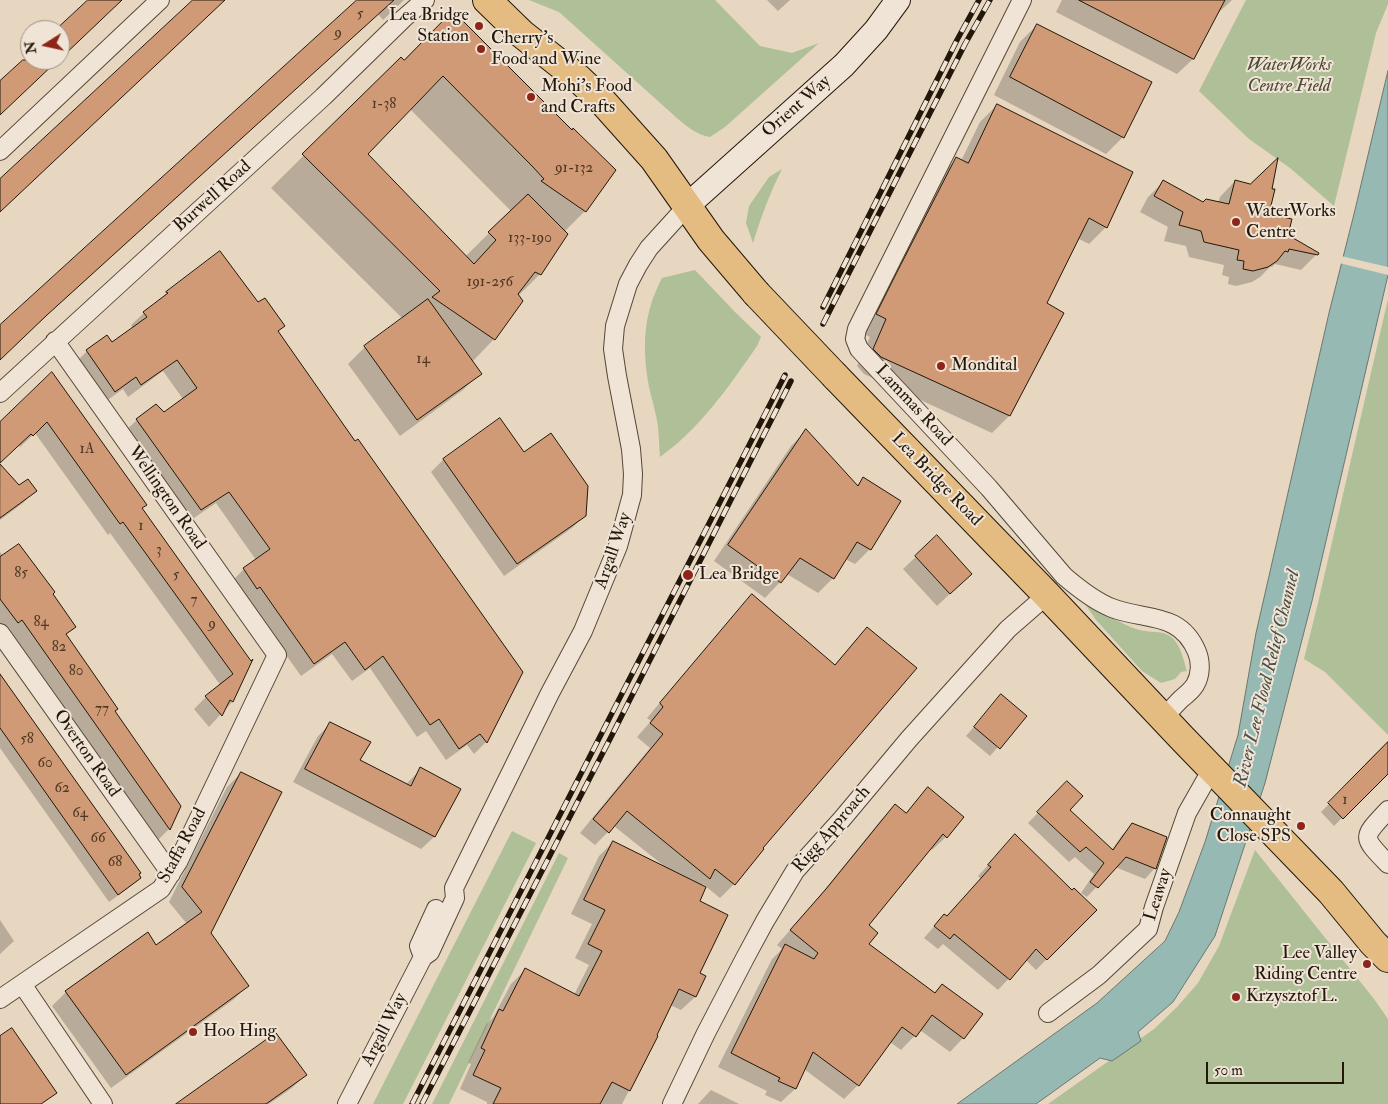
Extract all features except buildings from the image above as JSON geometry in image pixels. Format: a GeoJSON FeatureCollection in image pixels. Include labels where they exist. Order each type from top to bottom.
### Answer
{"type":"FeatureCollection","features":[{"type":"Feature","properties":{"kind":"main road","name":"Lea Bridge Road"},"geometry":{"type":"LineString","coordinates":[[487,0],[522,34],[579,79],[603,102],[664,172],[711,240],[756,293],[1331,892],[1373,943],[1388,958]]}},
{"type":"Feature","properties":{"kind":"street"},"geometry":{"type":"LineString","coordinates":[[0,151],[160,0]]}},
{"type":"Feature","properties":{"kind":"street","name":"Burwell Road"},"geometry":{"type":"LineString","coordinates":[[0,393],[323,97],[425,0]]}},
{"type":"Feature","properties":{"kind":"street","name":"Orient Way"},"geometry":{"type":"LineString","coordinates":[[688,205],[844,65],[876,30],[898,0]]}},
{"type":"Feature","properties":{"kind":"street","name":"Lammas Road"},"geometry":{"type":"LineString","coordinates":[[1022,0],[857,329],[855,339],[859,349],[989,488],[1064,576],[1078,588],[1112,608],[1166,620],[1176,625],[1190,639],[1198,655],[1200,664],[1199,675],[1194,686],[1163,718]]}},
{"type":"Feature","properties":{"kind":"street","name":"Argall Way"},"geometry":{"type":"LineString","coordinates":[[347,1104],[423,957],[419,946],[445,891],[454,888],[583,630],[618,546],[632,495],[633,474],[631,449],[614,358],[615,326],[628,284],[638,265],[649,248],[688,205]]}},
{"type":"Feature","properties":{"kind":"street","name":"Wellington Road"},"geometry":{"type":"LineString","coordinates":[[55,341],[276,655]]}},
{"type":"Feature","properties":{"kind":"street","name":"Rigg Approach"},"geometry":{"type":"LineString","coordinates":[[672,1104],[745,958],[794,871],[842,819],[909,739],[1008,629],[1047,594]]}},
{"type":"Feature","properties":{"kind":"street","name":"Overton Road"},"geometry":{"type":"LineString","coordinates":[[0,633],[171,874]]}},
{"type":"Feature","properties":{"kind":"street","name":"Staffa Road"},"geometry":{"type":"LineString","coordinates":[[0,1000],[161,889],[171,874],[276,655]]}},
{"type":"Feature","properties":{"kind":"street","name":"Leaway"},"geometry":{"type":"LineString","coordinates":[[1048,1013],[1099,975],[1148,929],[1187,813],[1217,774]]}},
{"type":"Feature","properties":{"kind":"street"},"geometry":{"type":"LineString","coordinates":[[1388,810],[1372,827],[1367,837],[1370,844],[1388,864]]}},
{"type":"Feature","properties":{"kind":"street"},"geometry":{"type":"LineString","coordinates":[[22,984],[102,1104]]}},
{"type":"Feature","properties":{"kind":"green space"},"geometry":{"type":"Polygon","coordinates":[[[529,0],[715,0],[760,46],[792,53],[819,43],[725,127],[710,137],[697,133],[678,119],[559,12],[529,0]]]}},
{"type":"Feature","properties":{"kind":"green space","name":"WaterWorks Centre Field"},"geometry":{"type":"Polygon","coordinates":[[[1246,0],[1388,0],[1376,33],[1334,206],[1290,168],[1249,139],[1199,91],[1246,0]]]}},
{"type":"Feature","properties":{"kind":"green space"},"geometry":{"type":"Polygon","coordinates":[[[782,169],[766,205],[753,243],[746,223],[749,206],[769,177],[782,169]]]}},
{"type":"Feature","properties":{"kind":"green space"},"geometry":{"type":"Polygon","coordinates":[[[695,270],[761,337],[757,346],[712,407],[692,430],[660,457],[658,426],[649,387],[645,358],[648,318],[662,278],[695,270]]]}},
{"type":"Feature","properties":{"kind":"green space"},"geometry":{"type":"Polygon","coordinates":[[[1388,299],[1388,735],[1325,672],[1304,659],[1388,299]]]}},
{"type":"Feature","properties":{"kind":"green space"},"geometry":{"type":"Polygon","coordinates":[[[1083,601],[1132,627],[1170,636],[1179,647],[1187,671],[1181,672],[1175,679],[1161,683],[1142,671],[1096,620],[1083,601]]]}},
{"type":"Feature","properties":{"kind":"green space"},"geometry":{"type":"Polygon","coordinates":[[[512,831],[536,843],[403,1104],[373,1104],[512,831]]]}},
{"type":"Feature","properties":{"kind":"green space"},"geometry":{"type":"Polygon","coordinates":[[[1255,850],[1388,1019],[1388,1104],[1048,1104],[1154,1029],[1198,983],[1219,946],[1255,850]]]}},
{"type":"Feature","properties":{"kind":"green space"},"geometry":{"type":"Polygon","coordinates":[[[559,853],[568,858],[449,1104],[432,1104],[559,853]]]}},
{"type":"Feature","properties":{"kind":"water","name":"River Lee Flood Relief Channel"},"geometry":{"type":"Polygon","coordinates":[[[1388,71],[1388,275],[1312,601],[1265,783],[1215,936],[1173,1002],[1138,1032],[1141,1041],[1112,1061],[1100,1058],[1036,1104],[957,1104],[1097,1003],[1165,941],[1179,912],[1205,842],[1238,735],[1256,633],[1329,313],[1388,71]]]}},
{"type":"Feature","properties":{"kind":"pier"},"geometry":{"type":"Polygon","coordinates":[[[1341,256],[1388,267],[1388,275],[1339,263],[1341,256]]]}},
{"type":"Feature","properties":{"kind":"railway"},"geometry":{"type":"LineString","coordinates":[[823,307],[979,0]]}},
{"type":"Feature","properties":{"kind":"railway"},"geometry":{"type":"LineString","coordinates":[[823,324],[965,44],[990,0]]}},
{"type":"Feature","properties":{"kind":"railway"},"geometry":{"type":"LineString","coordinates":[[412,1104],[785,375]]}},
{"type":"Feature","properties":{"kind":"railway"},"geometry":{"type":"LineString","coordinates":[[422,1104],[791,381]]}},
{"type":"Feature","properties":{"kind":"place","name":"Lea Bridge Station"},"geometry":{"type":"Point","coordinates":[479,26]}},
{"type":"Feature","properties":{"kind":"place","name":"Cherry's Food and Wine"},"geometry":{"type":"Point","coordinates":[481,49]}},
{"type":"Feature","properties":{"kind":"place","name":"Mohi's Food and Crafts"},"geometry":{"type":"Point","coordinates":[531,97]}},
{"type":"Feature","properties":{"kind":"place","name":"WaterWorks Centre"},"geometry":{"type":"Point","coordinates":[1236,222]}},
{"type":"Feature","properties":{"kind":"place","name":"Mondital"},"geometry":{"type":"Point","coordinates":[941,366]}},
{"type":"Feature","properties":{"kind":"place","name":"Lea Bridge"},"geometry":{"type":"Point","coordinates":[688,575]}},
{"type":"Feature","properties":{"kind":"place","name":"Connaught Close SPS"},"geometry":{"type":"Point","coordinates":[1301,826]}},
{"type":"Feature","properties":{"kind":"place","name":"Lee Valley Riding Centre"},"geometry":{"type":"Point","coordinates":[1367,964]}},
{"type":"Feature","properties":{"kind":"place","name":"Krzysztof L."},"geometry":{"type":"Point","coordinates":[1236,997]}},
{"type":"Feature","properties":{"kind":"place","name":"Hoo Hing"},"geometry":{"type":"Point","coordinates":[193,1032]}}]}
